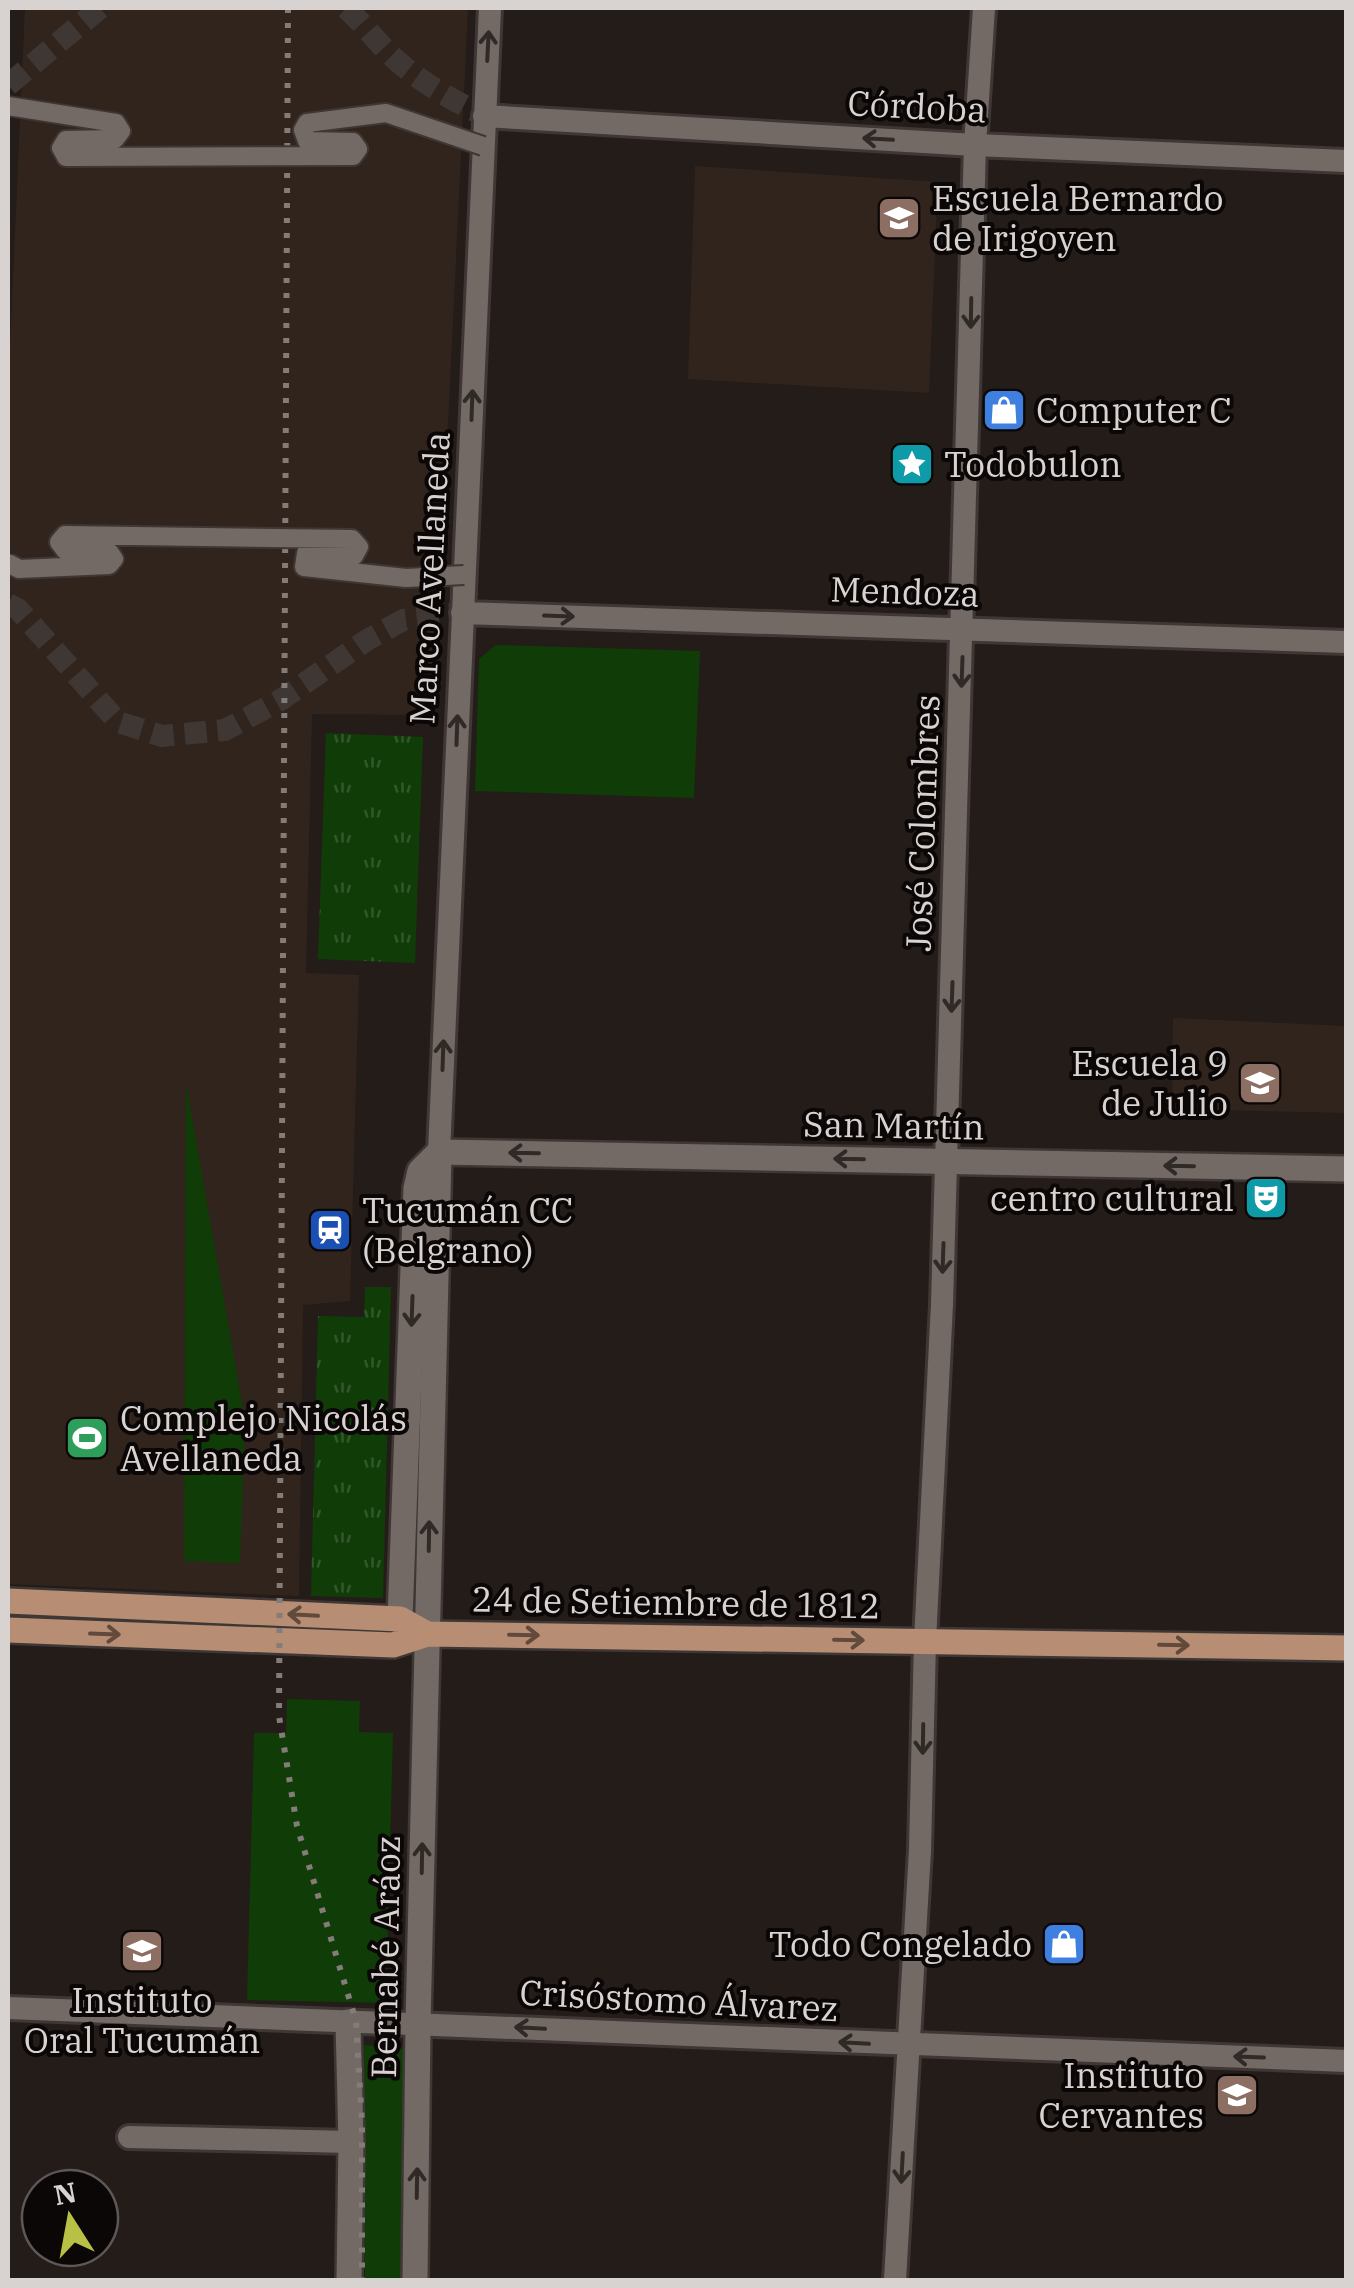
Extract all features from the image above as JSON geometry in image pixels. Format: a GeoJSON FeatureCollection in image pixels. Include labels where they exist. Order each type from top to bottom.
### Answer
{"type":"FeatureCollection","features":[{"type":"Feature","properties":{"kind":"main road"},"geometry":{"type":"LineString","coordinates":[[8,1602],[400,1619],[427,1634]]}},
{"type":"Feature","properties":{"kind":"main road","name":"24 de Setiembre de 1812"},"geometry":{"type":"LineString","coordinates":[[8,1630],[393,1645],[427,1634],[1346,1648]]}},
{"type":"Feature","properties":{"kind":"street","name":"Marco Avellaneda"},"geometry":{"type":"LineString","coordinates":[[427,1634],[439,1152],[490,8]]}},
{"type":"Feature","properties":{"kind":"street","name":"José Colombres"},"geometry":{"type":"LineString","coordinates":[[895,2280],[920,1850],[925,1641],[947,1160],[976,145],[984,8]]}},
{"type":"Feature","properties":{"kind":"street"},"geometry":{"type":"LineString","coordinates":[[8,106],[116,123],[120,131],[115,139],[66,140],[61,148],[66,157],[352,156],[358,149],[353,142],[307,141],[303,130],[307,123],[386,113],[483,146]]}},
{"type":"Feature","properties":{"kind":"street","name":"Córdoba"},"geometry":{"type":"LineString","coordinates":[[484,116],[976,145],[1346,161]]}},
{"type":"Feature","properties":{"kind":"street"},"geometry":{"type":"LineString","coordinates":[[8,563],[19,569],[109,565],[114,559],[110,553],[64,550],[59,542],[65,536],[352,539],[359,548],[354,556],[306,553],[304,567],[406,578],[464,575]]}},
{"type":"Feature","properties":{"kind":"street","name":"Mendoza"},"geometry":{"type":"LineString","coordinates":[[462,613],[1346,642]]}},
{"type":"Feature","properties":{"kind":"street","name":"Marco Avellaneda"},"geometry":{"type":"LineString","coordinates":[[400,1619],[416,1188],[420,1171],[439,1152]]}},
{"type":"Feature","properties":{"kind":"street","name":"San Martín"},"geometry":{"type":"LineString","coordinates":[[439,1152],[1346,1169]]}},
{"type":"Feature","properties":{"kind":"street","name":"Bernabé Aráoz"},"geometry":{"type":"LineString","coordinates":[[416,2280],[427,1634]]}},
{"type":"Feature","properties":{"kind":"street","name":"Crisóstomo Álvarez"},"geometry":{"type":"LineString","coordinates":[[8,2008],[1346,2060]]}},
{"type":"Feature","properties":{"kind":"street","name":"Bernabé Aráoz"},"geometry":{"type":"LineString","coordinates":[[348,2022],[349,2280]]}},
{"type":"Feature","properties":{"kind":"street"},"geometry":{"type":"LineString","coordinates":[[129,2137],[351,2142]]}},
{"type":"Feature","properties":{"kind":"shaded area"},"geometry":{"type":"Polygon","coordinates":[[[25,8],[468,8],[434,715],[312,714],[306,973],[359,975],[350,1301],[303,1305],[299,1596],[8,1584],[8,390],[25,8]]]}},
{"type":"Feature","properties":{"kind":"shaded area"},"geometry":{"type":"Polygon","coordinates":[[[695,166],[938,182],[929,393],[688,379],[695,166]]]}},
{"type":"Feature","properties":{"kind":"shaded area","name":"Escuela 9 de Julio"},"geometry":{"type":"Polygon","coordinates":[[[1173,1018],[1346,1026],[1346,1113],[1172,1109],[1173,1018]]]}},
{"type":"Feature","properties":{"kind":"green space"},"geometry":{"type":"Polygon","coordinates":[[[496,645],[700,651],[694,798],[475,791],[479,659],[496,645]]]}},
{"type":"Feature","properties":{"kind":"green space"},"geometry":{"type":"Polygon","coordinates":[[[326,733],[423,737],[415,963],[318,959],[326,733]]]}},
{"type":"Feature","properties":{"kind":"green space"},"geometry":{"type":"Polygon","coordinates":[[[186,1083],[245,1420],[240,1563],[184,1561],[186,1083]]]}},
{"type":"Feature","properties":{"kind":"green space"},"geometry":{"type":"Polygon","coordinates":[[[365,1287],[391,1287],[383,1598],[311,1596],[318,1316],[364,1317],[365,1287]]]}},
{"type":"Feature","properties":{"kind":"green space"},"geometry":{"type":"Polygon","coordinates":[[[287,1699],[360,1701],[359,1732],[393,1733],[386,2003],[247,2000],[254,1733],[286,1733],[287,1699]]]}},
{"type":"Feature","properties":{"kind":"green space"},"geometry":{"type":"Polygon","coordinates":[[[364,2045],[404,2049],[402,2280],[365,2280],[364,2045]]]}},
{"type":"Feature","properties":{"kind":"tunnel"},"geometry":{"type":"LineString","coordinates":[[8,85],[100,8]]}},
{"type":"Feature","properties":{"kind":"tunnel"},"geometry":{"type":"LineString","coordinates":[[346,8],[406,69],[484,116]]}},
{"type":"Feature","properties":{"kind":"tunnel"},"geometry":{"type":"LineString","coordinates":[[8,604],[18,609],[118,722],[162,736],[225,730],[282,699],[403,620],[462,613]]}},
{"type":"Feature","properties":{"kind":"railway"},"geometry":{"type":"LineString","coordinates":[[288,8],[279,1716],[297,1826],[356,2021],[362,2123],[362,2280]]}},
{"type":"Feature","properties":{"kind":"place","name":"Escuela Bernardo de Irigoyen"},"geometry":{"type":"Point","coordinates":[899,218]}},
{"type":"Feature","properties":{"kind":"place","name":"Computer C"},"geometry":{"type":"Point","coordinates":[1004,410]}},
{"type":"Feature","properties":{"kind":"place","name":"Todobulon"},"geometry":{"type":"Point","coordinates":[912,464]}},
{"type":"Feature","properties":{"kind":"place","name":"Escuela 9 de Julio"},"geometry":{"type":"Point","coordinates":[1260,1083]}},
{"type":"Feature","properties":{"kind":"place","name":"centro cultural"},"geometry":{"type":"Point","coordinates":[1266,1198]}},
{"type":"Feature","properties":{"kind":"place","name":"Tucumán CC (Belgrano)"},"geometry":{"type":"Point","coordinates":[330,1230]}},
{"type":"Feature","properties":{"kind":"place","name":"Complejo Nicolás Avellaneda"},"geometry":{"type":"Point","coordinates":[87,1438]}},
{"type":"Feature","properties":{"kind":"place","name":"Todo Congelado"},"geometry":{"type":"Point","coordinates":[1064,1944]}},
{"type":"Feature","properties":{"kind":"place","name":"Instituto Oral Tucumán"},"geometry":{"type":"Point","coordinates":[142,1951]}},
{"type":"Feature","properties":{"kind":"place","name":"Instituto Cervantes"},"geometry":{"type":"Point","coordinates":[1237,2095]}}]}
